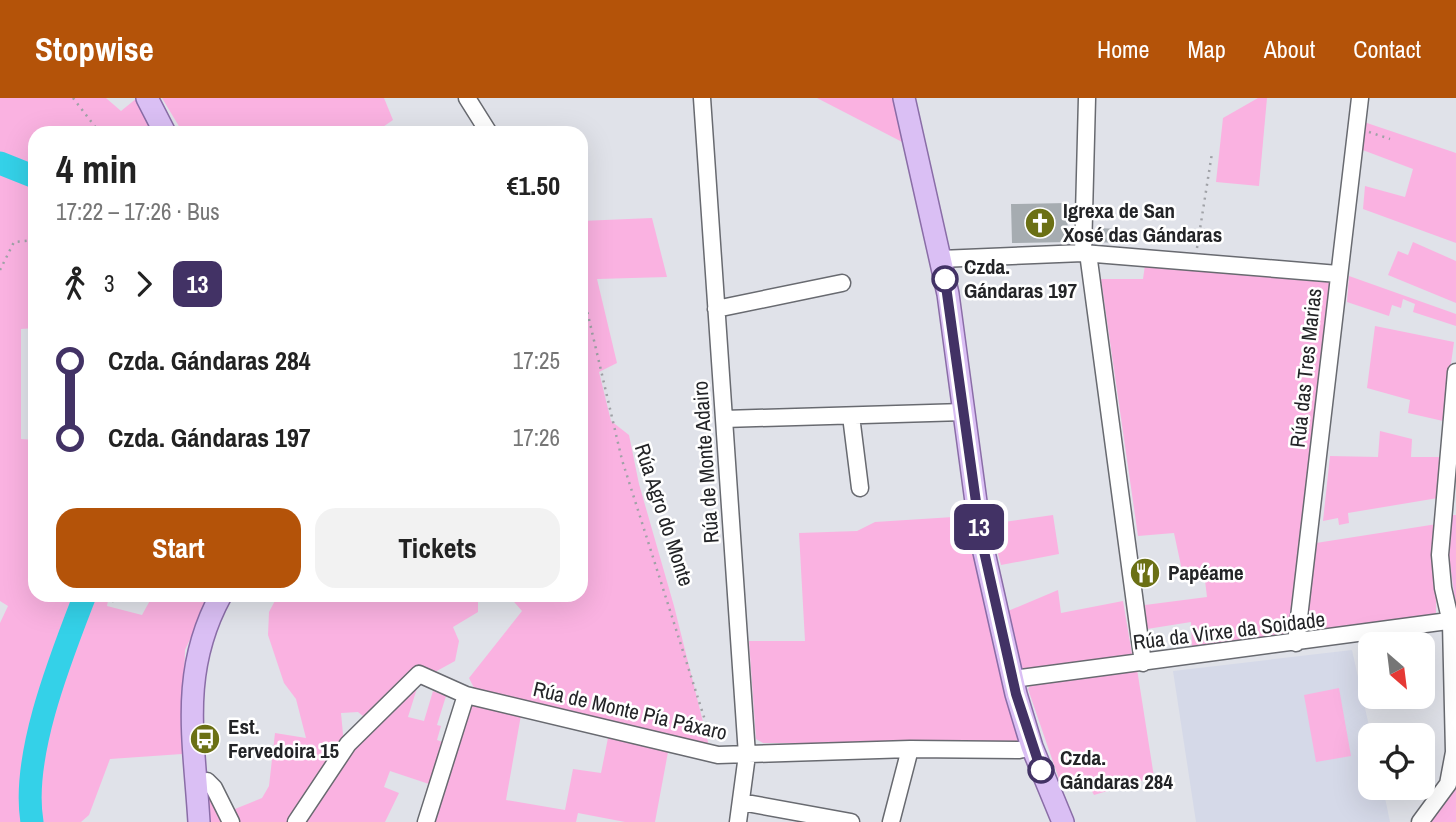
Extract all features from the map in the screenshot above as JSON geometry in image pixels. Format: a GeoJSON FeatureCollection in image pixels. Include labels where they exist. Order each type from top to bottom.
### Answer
{"type":"FeatureCollection","features":[{"type":"Feature","properties":{"kind":"main road"},"geometry":{"type":"LineString","coordinates":[[147,98],[161,126]]}},
{"type":"Feature","properties":{"kind":"main road"},"geometry":{"type":"LineString","coordinates":[[904,98],[948,295],[981,538],[1013,679],[1032,747],[1059,821]]}},
{"type":"Feature","properties":{"kind":"main road"},"geometry":{"type":"LineString","coordinates":[[199,822],[191,722],[195,667],[199,643],[218,602]]}},
{"type":"Feature","properties":{"kind":"street"},"geometry":{"type":"LineString","coordinates":[[467,98],[485,126]]}},
{"type":"Feature","properties":{"kind":"street","name":"Rúa de Monte Adairo"},"geometry":{"type":"LineString","coordinates":[[702,98],[747,755],[738,822]]}},
{"type":"Feature","properties":{"kind":"street"},"geometry":{"type":"LineString","coordinates":[[1087,98],[1085,253],[1143,663]]}},
{"type":"Feature","properties":{"kind":"street","name":"Rúa das Tres Marias"},"geometry":{"type":"LineString","coordinates":[[1296,643],[1360,98]]}},
{"type":"Feature","properties":{"kind":"street"},"geometry":{"type":"LineString","coordinates":[[940,259],[1085,253],[1338,274]]}},
{"type":"Feature","properties":{"kind":"street"},"geometry":{"type":"LineString","coordinates":[[716,309],[842,283]]}},
{"type":"Feature","properties":{"kind":"street"},"geometry":{"type":"LineString","coordinates":[[1420,822],[1444,791],[1451,772],[1453,622],[1440,555],[1456,372]]}},
{"type":"Feature","properties":{"kind":"street"},"geometry":{"type":"LineString","coordinates":[[724,419],[964,412]]}},
{"type":"Feature","properties":{"kind":"street"},"geometry":{"type":"LineString","coordinates":[[851,416],[860,488]]}},
{"type":"Feature","properties":{"kind":"street","name":"Rúa da Virxe da Soidade"},"geometry":{"type":"LineString","coordinates":[[1013,679],[1453,622]]}},
{"type":"Feature","properties":{"kind":"street","name":"Rúa de Monte Pía Páxaro"},"geometry":{"type":"LineString","coordinates":[[296,822],[348,744],[419,674],[466,695],[718,755],[909,749],[1019,750],[1032,747]]}},
{"type":"Feature","properties":{"kind":"street"},"geometry":{"type":"LineString","coordinates":[[426,822],[466,695]]}},
{"type":"Feature","properties":{"kind":"street"},"geometry":{"type":"LineString","coordinates":[[891,822],[909,749]]}},
{"type":"Feature","properties":{"kind":"street"},"geometry":{"type":"LineString","coordinates":[[197,783],[206,781],[214,788],[231,822]]}},
{"type":"Feature","properties":{"kind":"street"},"geometry":{"type":"LineString","coordinates":[[741,802],[851,822]]}},
{"type":"Feature","properties":{"kind":"path"},"geometry":{"type":"LineString","coordinates":[[72,98],[94,126]]}},
{"type":"Feature","properties":{"kind":"path"},"geometry":{"type":"LineString","coordinates":[[1356,128],[1390,139]]}},
{"type":"Feature","properties":{"kind":"path"},"geometry":{"type":"LineString","coordinates":[[1195,262],[1212,153]]}},
{"type":"Feature","properties":{"kind":"path"},"geometry":{"type":"LineString","coordinates":[[0,270],[14,242],[28,241]]}},
{"type":"Feature","properties":{"kind":"path","name":"Rúa Agro do Monte"},"geometry":{"type":"LineString","coordinates":[[588,315],[622,460],[685,649],[701,712],[718,755]]}},
{"type":"Feature","properties":{"kind":"shaded area"},"geometry":{"type":"Polygon","coordinates":[[[0,98],[106,98],[121,111],[137,98],[150,126],[28,126],[28,328],[21,329],[21,439],[28,440],[28,602],[108,602],[107,606],[142,615],[149,602],[208,602],[185,650],[182,754],[110,759],[89,815],[81,822],[0,822],[0,623],[8,606],[0,601],[0,98]]]}},
{"type":"Feature","properties":{"kind":"shaded area"},"geometry":{"type":"Polygon","coordinates":[[[162,98],[384,98],[393,120],[384,126],[179,126],[162,98]]]}},
{"type":"Feature","properties":{"kind":"shaded area"},"geometry":{"type":"Polygon","coordinates":[[[817,98],[896,98],[906,144],[817,98]]]}},
{"type":"Feature","properties":{"kind":"shaded area"},"geometry":{"type":"Polygon","coordinates":[[[1258,98],[1267,98],[1259,186],[1216,182],[1223,118],[1258,98]]]}},
{"type":"Feature","properties":{"kind":"shaded area"},"geometry":{"type":"Polygon","coordinates":[[[1364,122],[1456,153],[1456,243],[1363,209],[1365,186],[1405,197],[1413,169],[1360,149],[1364,122]]]}},
{"type":"Feature","properties":{"kind":"shaded area"},"geometry":{"type":"Polygon","coordinates":[[[652,218],[667,277],[597,279],[617,363],[599,372],[611,421],[629,435],[639,484],[674,606],[709,746],[476,692],[469,678],[522,611],[514,602],[588,602],[588,221],[652,218]]]}},
{"type":"Feature","properties":{"kind":"shaded area"},"geometry":{"type":"Polygon","coordinates":[[[1413,242],[1456,261],[1456,303],[1388,275],[1398,251],[1408,255],[1413,242]]]}},
{"type":"Feature","properties":{"kind":"shaded area"},"geometry":{"type":"Polygon","coordinates":[[[1145,265],[1330,281],[1304,519],[1288,634],[1192,649],[1191,622],[1147,629],[1145,605],[1207,597],[1204,572],[1183,575],[1174,533],[1138,536],[1101,279],[1143,279],[1145,265]]]}},
{"type":"Feature","properties":{"kind":"shaded area"},"geometry":{"type":"Polygon","coordinates":[[[1349,276],[1456,314],[1456,326],[1413,312],[1415,304],[1403,299],[1401,308],[1392,305],[1389,316],[1347,302],[1349,276]]]}},
{"type":"Feature","properties":{"kind":"shaded area"},"geometry":{"type":"Polygon","coordinates":[[[1375,326],[1454,342],[1443,421],[1408,413],[1410,400],[1367,388],[1375,326]]]}},
{"type":"Feature","properties":{"kind":"shaded area"},"geometry":{"type":"Polygon","coordinates":[[[1380,431],[1412,439],[1411,457],[1440,457],[1438,498],[1348,513],[1349,523],[1339,525],[1338,518],[1323,521],[1330,456],[1378,457],[1380,431]]]}},
{"type":"Feature","properties":{"kind":"shaded area"},"geometry":{"type":"Polygon","coordinates":[[[1053,515],[1059,554],[1001,565],[990,524],[1053,515]]]}},
{"type":"Feature","properties":{"kind":"shaded area"},"geometry":{"type":"Polygon","coordinates":[[[1452,515],[1456,515],[1456,608],[1449,556],[1452,515]]]}},
{"type":"Feature","properties":{"kind":"shaded area"},"geometry":{"type":"Polygon","coordinates":[[[969,516],[978,576],[1020,743],[763,743],[756,739],[749,641],[805,641],[799,533],[857,531],[875,522],[969,516]]]}},
{"type":"Feature","properties":{"kind":"shaded area"},"geometry":{"type":"Polygon","coordinates":[[[1437,524],[1436,614],[1318,633],[1306,626],[1316,543],[1437,524]]]}},
{"type":"Feature","properties":{"kind":"shaded area"},"geometry":{"type":"Polygon","coordinates":[[[1058,590],[1061,613],[1123,601],[1132,654],[1126,658],[1022,672],[1008,611],[1058,590]]]}},
{"type":"Feature","properties":{"kind":"shaded area"},"geometry":{"type":"Polygon","coordinates":[[[274,602],[478,602],[478,612],[453,627],[459,641],[455,661],[393,695],[363,716],[358,712],[341,713],[344,745],[290,822],[236,822],[230,811],[262,798],[269,786],[275,733],[306,738],[296,699],[284,683],[268,635],[269,612],[274,602]]]}},
{"type":"Feature","properties":{"kind":"shaded area"},"geometry":{"type":"Polygon","coordinates":[[[1352,650],[1358,677],[1358,709],[1365,709],[1368,723],[1358,723],[1358,800],[1385,800],[1390,822],[1196,822],[1173,671],[1352,650]]]}},
{"type":"Feature","properties":{"kind":"shaded area"},"geometry":{"type":"Polygon","coordinates":[[[1137,669],[1154,777],[1094,795],[1088,784],[1063,791],[1028,689],[1031,684],[1137,669]]]}},
{"type":"Feature","properties":{"kind":"shaded area"},"geometry":{"type":"Polygon","coordinates":[[[418,685],[408,717],[424,721],[433,691],[446,696],[437,725],[441,726],[437,740],[445,743],[432,785],[390,771],[384,787],[399,793],[385,822],[300,822],[356,738],[418,685]]]}},
{"type":"Feature","properties":{"kind":"shaded area"},"geometry":{"type":"Polygon","coordinates":[[[1339,688],[1351,756],[1316,762],[1304,695],[1339,688]]]}},
{"type":"Feature","properties":{"kind":"shaded area"},"geometry":{"type":"Polygon","coordinates":[[[471,705],[521,715],[506,800],[565,810],[573,769],[601,773],[608,738],[668,752],[655,822],[625,822],[578,813],[576,822],[432,822],[471,705]]]}},
{"type":"Feature","properties":{"kind":"shaded area"},"geometry":{"type":"Polygon","coordinates":[[[1456,767],[1456,822],[1431,822],[1451,795],[1456,767]]]}},
{"type":"Feature","properties":{"kind":"shaded area"},"geometry":{"type":"Polygon","coordinates":[[[206,794],[214,794],[228,822],[208,822],[206,794]]]}},
{"type":"Feature","properties":{"kind":"building","name":"Igrexa de San Xosé das Gándaras"},"geometry":{"type":"Polygon","coordinates":[[[1067,203],[1068,242],[1012,243],[1011,204],[1067,203]]]}},
{"type":"Feature","properties":{"kind":"building"},"geometry":{"type":"Polygon","coordinates":[[[1098,228],[1119,229],[1118,243],[1097,242],[1098,228]]]}},
{"type":"Feature","properties":{"kind":"waterway"},"geometry":{"type":"LineString","coordinates":[[0,163],[28,174]]}},
{"type":"Feature","properties":{"kind":"waterway"},"geometry":{"type":"LineString","coordinates":[[32,822],[32,767],[45,707],[82,602]]}},
{"type":"Feature","properties":{"kind":"bus line","name":"13"},"geometry":{"type":"LineString","coordinates":[[945,279],[981,538],[1016,694],[1041,770]]}},
{"type":"Feature","properties":{"kind":"place","name":"Igrexa de San Xosé das Gándaras"},"geometry":{"type":"Point","coordinates":[1040,223]}},
{"type":"Feature","properties":{"kind":"place","name":"Czda. Gándaras 197"},"geometry":{"type":"Point","coordinates":[945,279]}},
{"type":"Feature","properties":{"kind":"place","name":"Papéame"},"geometry":{"type":"Point","coordinates":[1145,573]}},
{"type":"Feature","properties":{"kind":"place","name":"Est. Fervedoira 15"},"geometry":{"type":"Point","coordinates":[205,739]}},
{"type":"Feature","properties":{"kind":"place","name":"Czda. Gándaras 284"},"geometry":{"type":"Point","coordinates":[1041,770]}}]}
